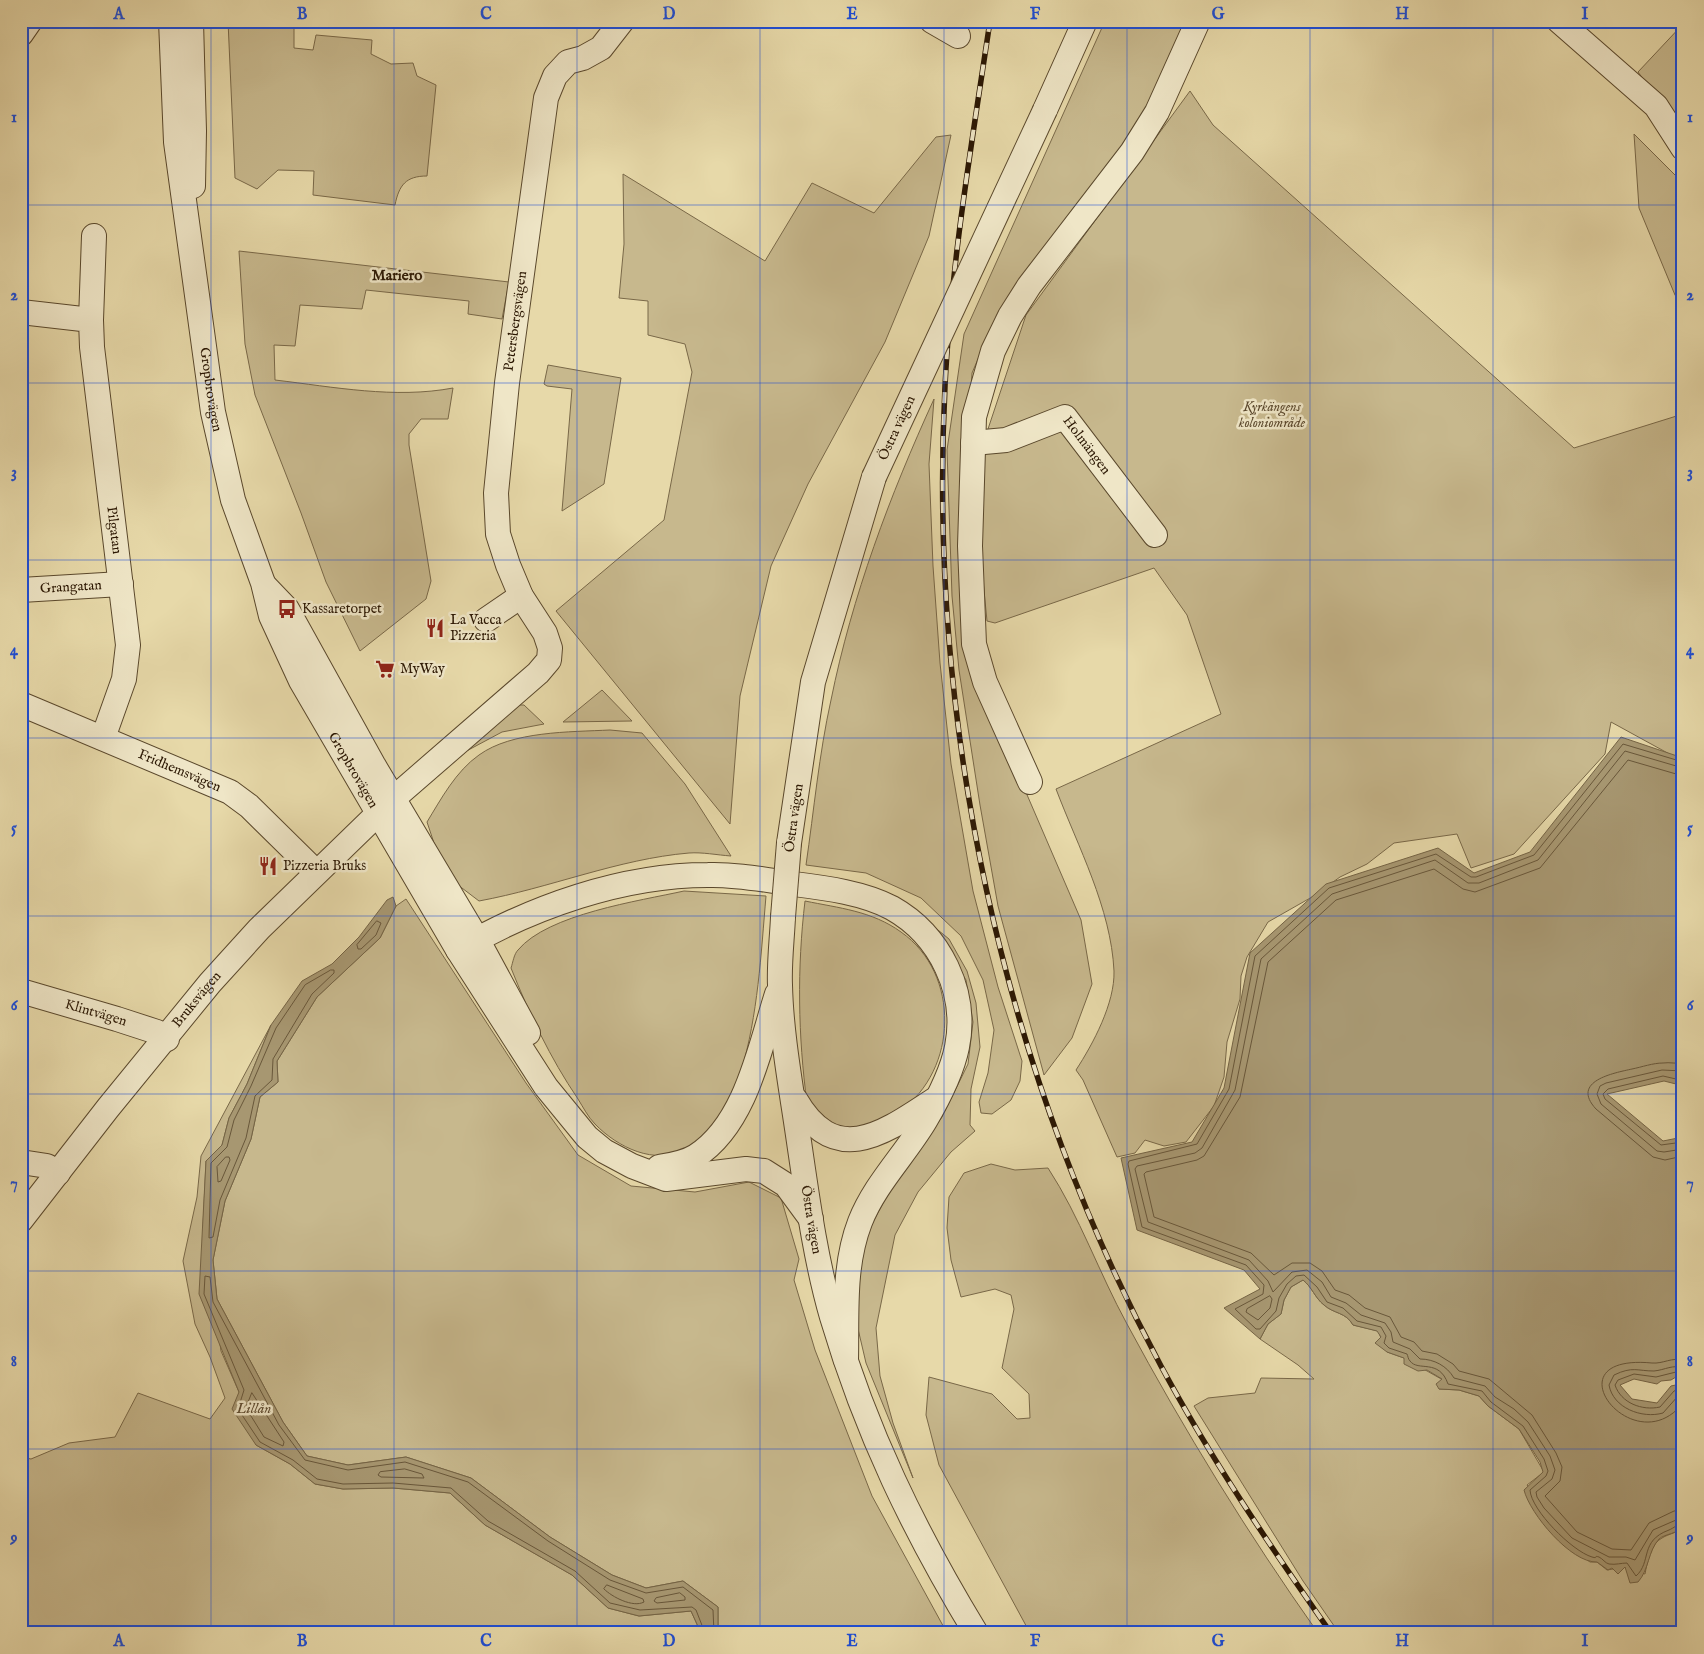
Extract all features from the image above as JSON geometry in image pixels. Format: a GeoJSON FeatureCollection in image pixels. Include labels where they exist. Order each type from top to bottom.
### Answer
{"type":"FeatureCollection","features":[{"type":"Feature","properties":{"kind":"street"},"geometry":{"type":"LineString","coordinates":[[21,34],[30,21]]}},
{"type":"Feature","properties":{"kind":"street","name":"Gropbrovägen"},"geometry":{"type":"LineString","coordinates":[[171,21],[176,142],[192,250],[200,334],[220,447],[233,500],[263,583],[287,609],[386,805],[467,945],[556,1084],[570,1118],[604,1151],[643,1170]]}},
{"type":"Feature","properties":{"kind":"street","name":"Gropbrovägen"},"geometry":{"type":"LineString","coordinates":[[191,21],[194,131],[192,250]]}},
{"type":"Feature","properties":{"kind":"street","name":"Petersbergsvägen"},"geometry":{"type":"LineString","coordinates":[[550,648],[545,633],[521,596],[498,534],[496,493],[507,383],[546,98],[555,76],[568,62],[583,58],[601,48],[622,21]]}},
{"type":"Feature","properties":{"kind":"street"},"geometry":{"type":"LineString","coordinates":[[932,21],[958,36]]}},
{"type":"Feature","properties":{"kind":"street","name":"Östra vägen"},"geometry":{"type":"LineString","coordinates":[[976,1633],[923,1543],[902,1501],[871,1430],[832,1317],[811,1219],[792,1093],[780,985],[784,917],[790,843],[813,682],[874,478],[1085,21]]}},
{"type":"Feature","properties":{"kind":"street"},"geometry":{"type":"LineString","coordinates":[[1030,782],[985,682],[974,644],[970,546],[974,417],[993,351],[1010,316],[1029,286],[1109,185],[1132,152],[1156,112],[1198,21]]}},
{"type":"Feature","properties":{"kind":"street"},"geometry":{"type":"LineString","coordinates":[[1559,21],[1656,106],[1683,148]]}},
{"type":"Feature","properties":{"kind":"street","name":"Pilgatan"},"geometry":{"type":"LineString","coordinates":[[94,236],[83,318],[92,347],[128,645],[127,662],[118,701],[103,738]]}},
{"type":"Feature","properties":{"kind":"street"},"geometry":{"type":"LineString","coordinates":[[21,312],[83,318]]}},
{"type":"Feature","properties":{"kind":"street","name":"Holmängen"},"geometry":{"type":"LineString","coordinates":[[973,443],[1006,440],[1065,417],[1151,531]]}},
{"type":"Feature","properties":{"kind":"street","name":"Grangatan"},"geometry":{"type":"LineString","coordinates":[[21,590],[121,584]]}},
{"type":"Feature","properties":{"kind":"street"},"geometry":{"type":"LineString","coordinates":[[486,620],[521,596]]}},
{"type":"Feature","properties":{"kind":"street","name":"Bruksvägen"},"geometry":{"type":"LineString","coordinates":[[21,1220],[216,976],[316,872],[386,805],[538,673],[549,660],[550,648]]}},
{"type":"Feature","properties":{"kind":"street","name":"Fridhemsvägen"},"geometry":{"type":"LineString","coordinates":[[21,704],[240,799],[316,872]]}},
{"type":"Feature","properties":{"kind":"street"},"geometry":{"type":"LineString","coordinates":[[467,945],[516,920],[582,897],[655,878],[710,874],[812,886],[869,899],[890,908],[910,920],[929,938],[953,980],[958,1001],[960,1026],[957,1047],[951,1066],[925,1122],[876,1189],[859,1225],[851,1248],[848,1270],[846,1360]]}},
{"type":"Feature","properties":{"kind":"street"},"geometry":{"type":"LineString","coordinates":[[643,1170],[695,1157],[720,1136],[738,1108],[780,985]]}},
{"type":"Feature","properties":{"kind":"street","name":"Klintvägen"},"geometry":{"type":"LineString","coordinates":[[21,991],[133,1024],[167,1038]]}},
{"type":"Feature","properties":{"kind":"street"},"geometry":{"type":"LineString","coordinates":[[792,1093],[805,1116],[814,1126],[840,1139],[859,1139],[876,1135],[936,1099]]}},
{"type":"Feature","properties":{"kind":"street"},"geometry":{"type":"LineString","coordinates":[[21,1162],[47,1166],[58,1173]]}},
{"type":"Feature","properties":{"kind":"street"},"geometry":{"type":"LineString","coordinates":[[643,1170],[666,1179],[746,1168],[764,1170],[786,1185],[811,1219]]}},
{"type":"Feature","properties":{"kind":"green space"},"geometry":{"type":"Polygon","coordinates":[[[228,21],[294,21],[294,48],[313,50],[316,35],[372,40],[371,54],[391,64],[413,63],[417,76],[436,85],[427,176],[420,176],[405,183],[401,187],[395,205],[313,195],[314,171],[278,170],[257,189],[235,178],[228,21]]]}},
{"type":"Feature","properties":{"kind":"green space"},"geometry":{"type":"Polygon","coordinates":[[[1105,21],[1187,21],[1131,139],[997,315],[972,373],[965,490],[967,639],[1006,746],[1081,920],[1092,984],[1072,1038],[1044,1075],[998,906],[959,670],[952,596],[947,450],[964,334],[1105,21]]]}},
{"type":"Feature","properties":{"kind":"green space"},"geometry":{"type":"Polygon","coordinates":[[[1683,24],[1683,133],[1638,72],[1683,24]]]}},
{"type":"Feature","properties":{"kind":"green space","name":"Kyrkängens koloniområde"},"geometry":{"type":"Polygon","coordinates":[[[1190,91],[1213,125],[1574,448],[1683,414],[1683,758],[1673,756],[1611,722],[1605,754],[1514,854],[1471,868],[1457,834],[1394,843],[1367,864],[1340,877],[1312,897],[1268,922],[1247,957],[1241,976],[1240,999],[1227,1042],[1224,1077],[1214,1106],[1186,1142],[1164,1146],[1145,1140],[1135,1153],[1117,1157],[1083,1080],[1076,1070],[1096,1036],[1107,1010],[1114,971],[1112,947],[1107,924],[1092,878],[1056,789],[1221,714],[1187,615],[1154,568],[995,623],[987,621],[982,570],[980,453],[1026,315],[1190,91]]]}},
{"type":"Feature","properties":{"kind":"green space"},"geometry":{"type":"Polygon","coordinates":[[[1634,134],[1683,183],[1683,307],[1675,295],[1639,208],[1634,134]]]}},
{"type":"Feature","properties":{"kind":"green space"},"geometry":{"type":"Polygon","coordinates":[[[951,135],[929,236],[885,342],[808,484],[771,566],[740,696],[730,824],[556,611],[664,520],[692,372],[685,344],[648,335],[648,301],[619,298],[624,244],[623,174],[765,261],[812,183],[874,213],[936,137],[951,135]]]}},
{"type":"Feature","properties":{"kind":"green space"},"geometry":{"type":"Polygon","coordinates":[[[239,251],[509,282],[502,319],[468,314],[469,301],[366,290],[362,309],[300,305],[295,346],[274,345],[275,380],[364,391],[409,392],[453,388],[448,419],[421,419],[409,434],[409,445],[431,581],[426,599],[360,651],[326,582],[255,395],[245,344],[239,251]]]}},
{"type":"Feature","properties":{"kind":"green space"},"geometry":{"type":"Polygon","coordinates":[[[548,365],[621,378],[604,484],[562,511],[572,389],[544,384],[548,365]]]}},
{"type":"Feature","properties":{"kind":"green space"},"geometry":{"type":"Polygon","coordinates":[[[934,399],[929,464],[933,566],[940,663],[951,764],[973,891],[998,987],[1022,1061],[1020,1081],[1011,1100],[992,1114],[981,1113],[979,1102],[988,1073],[994,1030],[983,980],[961,936],[921,898],[866,873],[806,865],[827,720],[850,623],[874,546],[902,472],[934,399]]]}},
{"type":"Feature","properties":{"kind":"green space"},"geometry":{"type":"Polygon","coordinates":[[[602,690],[632,721],[563,722],[602,690]]]}},
{"type":"Feature","properties":{"kind":"green space"},"geometry":{"type":"Polygon","coordinates":[[[513,705],[524,705],[544,724],[502,732],[459,755],[513,705]]]}},
{"type":"Feature","properties":{"kind":"green space"},"geometry":{"type":"Polygon","coordinates":[[[610,730],[642,733],[685,784],[731,856],[694,853],[663,856],[610,867],[532,889],[479,901],[458,885],[437,852],[427,822],[463,769],[479,755],[492,747],[508,741],[560,732],[610,730]]]}},
{"type":"Feature","properties":{"kind":"green space"},"geometry":{"type":"Polygon","coordinates":[[[684,891],[766,896],[755,1007],[747,1050],[739,1078],[731,1097],[710,1133],[699,1143],[674,1154],[662,1156],[649,1155],[637,1152],[614,1140],[590,1118],[549,1051],[511,968],[518,950],[532,938],[550,927],[595,911],[684,891]]]}},
{"type":"Feature","properties":{"kind":"green space"},"geometry":{"type":"Polygon","coordinates":[[[406,899],[526,1083],[578,1155],[631,1186],[695,1192],[749,1182],[781,1198],[799,1259],[794,1280],[815,1350],[872,1496],[947,1633],[718,1633],[718,1607],[683,1581],[646,1588],[612,1575],[550,1537],[471,1478],[406,1457],[348,1465],[307,1456],[283,1422],[217,1299],[213,1260],[225,1201],[251,1139],[260,1097],[278,1082],[277,1061],[317,997],[380,938],[396,906],[406,899]]]}},
{"type":"Feature","properties":{"kind":"green space"},"geometry":{"type":"Polygon","coordinates":[[[805,901],[843,908],[867,915],[879,919],[901,932],[921,950],[934,972],[942,996],[945,1022],[942,1047],[933,1072],[919,1093],[900,1111],[887,1119],[843,1131],[807,1103],[800,1027],[801,951],[805,901]]]}},
{"type":"Feature","properties":{"kind":"green space"},"geometry":{"type":"Polygon","coordinates":[[[933,926],[949,939],[967,971],[976,1003],[980,1047],[971,1089],[970,1125],[975,1131],[951,1152],[918,1192],[895,1235],[876,1328],[880,1376],[893,1423],[913,1478],[866,1363],[855,1316],[859,1248],[891,1188],[942,1117],[968,1064],[973,1022],[966,980],[933,926]]]}},
{"type":"Feature","properties":{"kind":"green space"},"geometry":{"type":"Polygon","coordinates":[[[271,1025],[247,1084],[229,1118],[222,1145],[206,1161],[203,1226],[221,1351],[239,1392],[256,1445],[290,1464],[315,1484],[343,1489],[393,1488],[450,1493],[485,1525],[572,1575],[608,1608],[639,1616],[691,1611],[701,1633],[21,1633],[21,1457],[31,1459],[69,1443],[115,1437],[138,1393],[210,1419],[225,1398],[210,1357],[195,1324],[183,1261],[197,1197],[201,1156],[271,1025]]]}},
{"type":"Feature","properties":{"kind":"green space"},"geometry":{"type":"Polygon","coordinates":[[[991,1164],[1015,1170],[1048,1168],[1080,1225],[1117,1305],[1171,1403],[1242,1520],[1318,1633],[1030,1633],[939,1465],[926,1415],[929,1377],[992,1394],[1017,1419],[1030,1418],[1029,1394],[1002,1368],[1014,1309],[1011,1295],[995,1289],[961,1297],[951,1260],[947,1228],[949,1197],[964,1173],[991,1164]]]}},
{"type":"Feature","properties":{"kind":"green space"},"geometry":{"type":"Polygon","coordinates":[[[1303,1280],[1321,1302],[1328,1308],[1343,1315],[1353,1325],[1378,1331],[1387,1352],[1404,1358],[1443,1380],[1439,1389],[1459,1390],[1479,1396],[1488,1406],[1519,1429],[1544,1472],[1527,1485],[1583,1557],[1590,1562],[1597,1562],[1607,1570],[1625,1567],[1645,1574],[1650,1554],[1655,1544],[1683,1525],[1683,1633],[1339,1633],[1303,1581],[1194,1406],[1208,1398],[1255,1393],[1261,1378],[1314,1379],[1298,1365],[1260,1339],[1268,1324],[1281,1314],[1284,1300],[1291,1287],[1303,1280]]]}},
{"type":"Feature","properties":{"kind":"water"},"geometry":{"type":"Polygon","coordinates":[[[1621,737],[1683,758],[1683,1073],[1680,1085],[1664,1081],[1607,1094],[1663,1141],[1683,1137],[1683,1525],[1678,1531],[1659,1539],[1655,1544],[1642,1577],[1638,1582],[1630,1583],[1625,1567],[1618,1574],[1612,1568],[1608,1570],[1597,1562],[1575,1555],[1543,1524],[1534,1512],[1524,1490],[1543,1472],[1540,1462],[1519,1429],[1488,1406],[1479,1396],[1459,1390],[1439,1389],[1436,1384],[1442,1379],[1427,1370],[1418,1371],[1404,1364],[1404,1358],[1387,1352],[1375,1343],[1381,1337],[1377,1331],[1353,1325],[1343,1315],[1328,1308],[1303,1280],[1291,1287],[1284,1300],[1281,1314],[1268,1324],[1260,1339],[1224,1308],[1260,1289],[1244,1270],[1137,1230],[1121,1158],[1192,1142],[1224,1088],[1250,953],[1326,884],[1438,848],[1474,873],[1530,852],[1621,737]],[[1676,1377],[1657,1384],[1634,1379],[1620,1385],[1632,1399],[1657,1403],[1671,1386],[1680,1384],[1676,1377]]]}},
{"type":"Feature","properties":{"kind":"water","name":"Lillån"},"geometry":{"type":"Polygon","coordinates":[[[393,897],[396,906],[380,938],[317,997],[277,1061],[278,1082],[260,1097],[251,1139],[225,1201],[213,1260],[217,1299],[283,1422],[307,1456],[348,1465],[406,1457],[471,1478],[550,1537],[612,1575],[646,1588],[683,1581],[718,1607],[718,1633],[701,1633],[691,1611],[639,1616],[608,1608],[572,1575],[485,1525],[450,1493],[393,1488],[343,1489],[315,1484],[290,1464],[256,1445],[232,1409],[239,1392],[199,1294],[206,1161],[222,1145],[229,1118],[247,1084],[271,1025],[302,981],[332,964],[359,937],[387,900],[393,897]]]}},
{"type":"Feature","properties":{"kind":"railway"},"geometry":{"type":"LineString","coordinates":[[990,21],[963,203],[952,295],[945,386],[943,513],[949,640],[964,766],[987,891],[1018,1014],[1057,1134],[1105,1252],[1161,1366],[1200,1435],[1264,1535],[1331,1633]]}},
{"type":"Feature","properties":{"kind":"place","name":"Kassaretorpet"},"geometry":{"type":"Point","coordinates":[287,609]}},
{"type":"Feature","properties":{"kind":"place","name":"La Vacca Pizzeria"},"geometry":{"type":"Point","coordinates":[435,628]}},
{"type":"Feature","properties":{"kind":"place","name":"MyWay"},"geometry":{"type":"Point","coordinates":[385,669]}},
{"type":"Feature","properties":{"kind":"place","name":"Pizzeria Bruks"},"geometry":{"type":"Point","coordinates":[268,866]}},
{"type":"Feature","properties":{"kind":"district","name":"Mariero"},"geometry":{"type":"Point","coordinates":[397,275]}}]}
